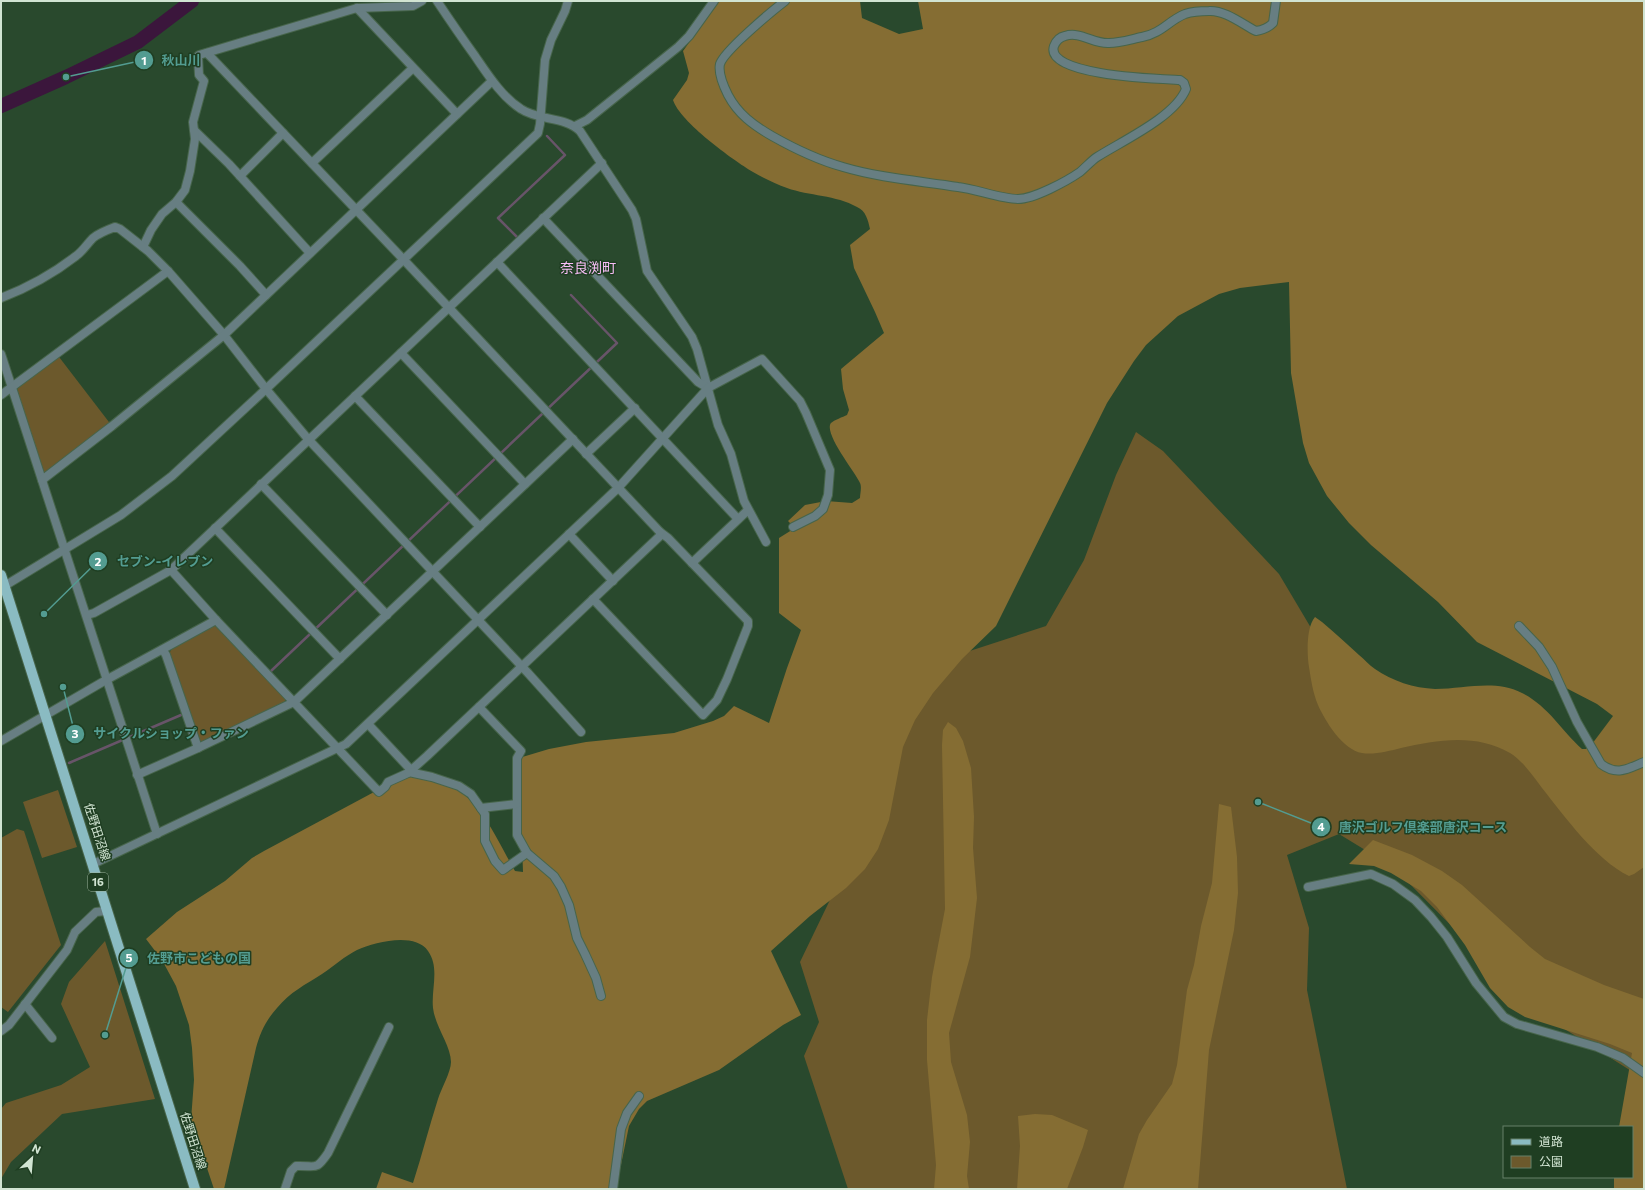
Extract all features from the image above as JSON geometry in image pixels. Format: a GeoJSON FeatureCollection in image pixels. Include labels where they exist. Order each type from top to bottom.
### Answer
{"type":"FeatureCollection","features":[{"type":"Feature","properties":{"kind":"main road","name":"佐野田沼線"},"geometry":{"type":"LineString","coordinates":[[1,575],[3,587],[93,864],[106,911],[195,1189]]}},
{"type":"Feature","properties":{"kind":"street"},"geometry":{"type":"LineString","coordinates":[[143,247],[151,230],[162,214],[176,202],[183,193],[190,171],[195,139],[193,122],[204,81],[199,75],[198,56],[357,8],[413,6],[422,1]]}},
{"type":"Feature","properties":{"kind":"street"},"geometry":{"type":"LineString","coordinates":[[437,1],[492,81],[522,110],[541,117],[568,123],[575,126],[580,131],[632,210],[636,219],[647,271],[692,337],[697,349],[718,426],[732,454],[742,495],[748,510],[766,542]]}},
{"type":"Feature","properties":{"kind":"street"},"geometry":{"type":"LineString","coordinates":[[3,587],[120,515],[172,476],[538,133],[541,117],[545,60],[551,40],[565,11],[568,1]]}},
{"type":"Feature","properties":{"kind":"street"},"geometry":{"type":"LineString","coordinates":[[575,126],[587,120],[678,47],[689,36],[714,1]]}},
{"type":"Feature","properties":{"kind":"street"},"geometry":{"type":"LineString","coordinates":[[785,1],[735,45],[720,64],[721,76],[726,92],[735,108],[745,118],[786,144],[813,157],[844,168],[906,180],[959,187],[1020,199],[1039,193],[1070,179],[1096,158],[1148,127],[1179,102],[1186,89],[1184,83],[1180,80],[1126,76],[1075,68],[1060,61],[1054,55],[1054,47],[1058,40],[1069,35],[1078,35],[1108,43],[1154,35],[1185,14],[1210,10],[1219,12],[1256,31],[1260,31],[1273,23],[1276,1]]}},
{"type":"Feature","properties":{"kind":"street"},"geometry":{"type":"LineString","coordinates":[[357,8],[457,114]]}},
{"type":"Feature","properties":{"kind":"street"},"geometry":{"type":"LineString","coordinates":[[207,53],[618,488],[748,621],[748,626],[717,700],[703,715],[593,599]]}},
{"type":"Feature","properties":{"kind":"street"},"geometry":{"type":"LineString","coordinates":[[312,163],[413,68]]}},
{"type":"Feature","properties":{"kind":"street"},"geometry":{"type":"LineString","coordinates":[[42,480],[112,426],[224,335],[492,81]]}},
{"type":"Feature","properties":{"kind":"street"},"geometry":{"type":"LineString","coordinates":[[194,130],[240,176],[310,253]]}},
{"type":"Feature","properties":{"kind":"street"},"geometry":{"type":"LineString","coordinates":[[240,176],[283,133]]}},
{"type":"Feature","properties":{"kind":"street"},"geometry":{"type":"LineString","coordinates":[[87,616],[112,604],[171,570],[602,163]]}},
{"type":"Feature","properties":{"kind":"street"},"geometry":{"type":"LineString","coordinates":[[176,202],[240,266],[266,295]]}},
{"type":"Feature","properties":{"kind":"street"},"geometry":{"type":"LineString","coordinates":[[543,218],[698,382],[708,388]]}},
{"type":"Feature","properties":{"kind":"street"},"geometry":{"type":"LineString","coordinates":[[1,298],[26,286],[68,262],[92,239],[102,232],[115,227],[120,229],[143,247],[168,272],[224,335],[266,389],[308,439],[522,666],[581,732]]}},
{"type":"Feature","properties":{"kind":"street"},"geometry":{"type":"LineString","coordinates":[[497,262],[738,519]]}},
{"type":"Feature","properties":{"kind":"street"},"geometry":{"type":"LineString","coordinates":[[1,395],[168,272]]}},
{"type":"Feature","properties":{"kind":"street"},"geometry":{"type":"LineString","coordinates":[[401,353],[526,484]]}},
{"type":"Feature","properties":{"kind":"street"},"geometry":{"type":"LineString","coordinates":[[1,354],[157,834]]}},
{"type":"Feature","properties":{"kind":"street"},"geometry":{"type":"LineString","coordinates":[[93,864],[346,744],[618,488],[708,388],[762,359],[800,401],[830,470],[828,495],[823,509],[815,516],[793,528]]}},
{"type":"Feature","properties":{"kind":"street"},"geometry":{"type":"LineString","coordinates":[[355,396],[480,527]]}},
{"type":"Feature","properties":{"kind":"street"},"geometry":{"type":"LineString","coordinates":[[586,454],[635,408]]}},
{"type":"Feature","properties":{"kind":"street"},"geometry":{"type":"LineString","coordinates":[[137,775],[198,748],[294,702],[573,439]]}},
{"type":"Feature","properties":{"kind":"street"},"geometry":{"type":"LineString","coordinates":[[262,484],[387,615]]}},
{"type":"Feature","properties":{"kind":"street"},"geometry":{"type":"LineString","coordinates":[[692,563],[748,510]]}},
{"type":"Feature","properties":{"kind":"street"},"geometry":{"type":"LineString","coordinates":[[215,528],[340,659]]}},
{"type":"Feature","properties":{"kind":"street"},"geometry":{"type":"LineString","coordinates":[[171,570],[216,620],[379,792],[388,782],[410,771],[613,581],[661,533]]}},
{"type":"Feature","properties":{"kind":"street"},"geometry":{"type":"LineString","coordinates":[[569,534],[613,581]]}},
{"type":"Feature","properties":{"kind":"street"},"geometry":{"type":"LineString","coordinates":[[1,741],[106,680],[216,620]]}},
{"type":"Feature","properties":{"kind":"street"},"geometry":{"type":"LineString","coordinates":[[1519,626],[1539,647],[1552,667],[1578,722],[1601,764],[1607,768],[1620,772],[1644,762]]}},
{"type":"Feature","properties":{"kind":"street"},"geometry":{"type":"LineString","coordinates":[[163,650],[166,654],[198,748]]}},
{"type":"Feature","properties":{"kind":"street"},"geometry":{"type":"LineString","coordinates":[[479,707],[521,751],[517,758],[516,835],[528,853],[554,876],[561,887],[569,905],[577,938],[594,972],[601,996]]}},
{"type":"Feature","properties":{"kind":"street"},"geometry":{"type":"LineString","coordinates":[[368,724],[410,771],[459,786],[471,794],[485,814],[485,841],[495,861],[503,870],[528,853]]}},
{"type":"Feature","properties":{"kind":"street"},"geometry":{"type":"LineString","coordinates":[[481,808],[516,804]]}},
{"type":"Feature","properties":{"kind":"street"},"geometry":{"type":"LineString","coordinates":[[1308,887],[1371,874],[1393,884],[1415,900],[1431,917],[1476,983],[1504,1017],[1517,1024],[1597,1047],[1623,1058],[1644,1073]]}},
{"type":"Feature","properties":{"kind":"street"},"geometry":{"type":"LineString","coordinates":[[1,1031],[9,1025],[67,950],[75,932],[96,912],[106,911]]}},
{"type":"Feature","properties":{"kind":"street"},"geometry":{"type":"LineString","coordinates":[[25,1004],[52,1038]]}},
{"type":"Feature","properties":{"kind":"street"},"geometry":{"type":"LineString","coordinates":[[285,1189],[291,1171],[296,1166],[320,1165],[328,1153],[389,1027]]}},
{"type":"Feature","properties":{"kind":"street"},"geometry":{"type":"LineString","coordinates":[[612,1189],[621,1129],[627,1113],[639,1096]]}},
{"type":"Feature","properties":{"kind":"green space"},"geometry":{"type":"Polygon","coordinates":[[[56,353],[112,426],[42,480],[12,387],[56,353]]]}},
{"type":"Feature","properties":{"kind":"green space"},"geometry":{"type":"Polygon","coordinates":[[[1136,432],[1163,451],[1279,574],[1355,702],[1644,779],[1644,1079],[1536,1011],[1393,867],[1339,834],[1287,855],[1309,928],[1307,990],[1347,1189],[848,1189],[804,1056],[819,1022],[800,962],[869,819],[896,675],[1046,626],[1084,560],[1116,475],[1136,432]]]}},
{"type":"Feature","properties":{"kind":"green space"},"geometry":{"type":"Polygon","coordinates":[[[212,625],[219,626],[286,697],[284,704],[203,742],[198,740],[169,654],[172,648],[212,625]]]}},
{"type":"Feature","properties":{"kind":"green space"},"geometry":{"type":"Polygon","coordinates":[[[58,790],[77,847],[42,858],[23,802],[58,790]]]}},
{"type":"Feature","properties":{"kind":"green space"},"geometry":{"type":"Polygon","coordinates":[[[17,829],[24,831],[61,945],[8,1012],[1,1007],[1,838],[17,829]]]}},
{"type":"Feature","properties":{"kind":"green space"},"geometry":{"type":"Polygon","coordinates":[[[105,941],[155,1099],[62,1114],[11,1162],[1,1179],[1,1109],[6,1103],[61,1085],[90,1067],[61,1004],[69,982],[105,941]]]}},
{"type":"Feature","properties":{"kind":"shaded area"},"geometry":{"type":"Polygon","coordinates":[[[719,1],[860,1],[862,18],[899,34],[923,29],[918,1],[1644,1],[1644,867],[1629,876],[1605,860],[1582,837],[1523,764],[1515,756],[1497,747],[1484,743],[1456,740],[1414,745],[1376,753],[1362,753],[1355,751],[1342,741],[1330,726],[1321,712],[1316,700],[1309,667],[1309,634],[1310,627],[1315,617],[1332,630],[1373,667],[1389,677],[1404,683],[1435,689],[1501,686],[1522,693],[1531,698],[1547,711],[1582,749],[1586,749],[1592,744],[1613,716],[1597,704],[1477,642],[1438,602],[1371,545],[1349,523],[1327,496],[1309,463],[1303,443],[1291,373],[1289,282],[1240,288],[1219,294],[1178,316],[1146,345],[1134,361],[1107,403],[996,626],[962,659],[933,693],[915,720],[903,747],[889,820],[878,849],[865,869],[846,888],[810,916],[771,951],[801,1015],[783,1025],[719,1070],[647,1101],[639,1109],[629,1126],[616,1189],[376,1189],[382,1172],[413,1183],[438,1099],[451,1066],[448,1049],[434,1015],[434,964],[432,958],[422,945],[405,940],[394,940],[374,944],[353,952],[292,993],[282,1002],[270,1017],[259,1037],[256,1048],[224,1189],[214,1189],[191,1120],[194,1080],[189,1025],[176,986],[162,960],[146,939],[177,912],[225,881],[252,858],[417,769],[449,783],[461,791],[488,822],[515,871],[523,872],[519,758],[549,749],[586,742],[674,733],[713,721],[724,716],[734,706],[769,723],[801,630],[779,613],[779,538],[795,528],[788,521],[805,505],[826,501],[852,503],[860,498],[861,485],[836,444],[830,428],[831,423],[847,415],[849,410],[843,389],[841,369],[884,333],[854,268],[850,245],[870,229],[865,213],[849,203],[795,191],[753,172],[708,140],[686,119],[673,100],[687,80],[689,73],[683,51],[719,1]]]}},
{"type":"Feature","properties":{"kind":"shaded area"},"geometry":{"type":"Polygon","coordinates":[[[948,722],[956,728],[963,741],[971,768],[974,817],[973,848],[977,898],[970,957],[949,1033],[951,1062],[967,1115],[970,1142],[967,1176],[969,1189],[934,1189],[936,1165],[927,1060],[927,1020],[932,977],[945,909],[942,745],[943,730],[948,722]]]}},
{"type":"Feature","properties":{"kind":"shaded area"},"geometry":{"type":"Polygon","coordinates":[[[1219,804],[1231,807],[1237,857],[1238,893],[1234,930],[1209,1050],[1198,1189],[1123,1189],[1139,1134],[1172,1084],[1177,1065],[1187,990],[1212,883],[1219,804]]]}},
{"type":"Feature","properties":{"kind":"shaded area"},"geometry":{"type":"Polygon","coordinates":[[[1373,840],[1412,855],[1442,871],[1462,885],[1545,959],[1604,985],[1644,999],[1644,1189],[1614,1189],[1614,1178],[1633,1178],[1633,1126],[1619,1126],[1632,1053],[1610,1044],[1525,1017],[1508,1007],[1490,988],[1465,945],[1437,907],[1421,891],[1391,873],[1374,866],[1349,864],[1373,840]]]}},
{"type":"Feature","properties":{"kind":"shaded area"},"geometry":{"type":"Polygon","coordinates":[[[1035,1114],[1052,1115],[1088,1130],[1067,1189],[1017,1189],[1020,1146],[1018,1116],[1035,1114]]]}},
{"type":"Feature","properties":{"kind":"waterway"},"geometry":{"type":"LineString","coordinates":[[1,106],[66,77],[138,42],[192,1]]}},
{"type":"Feature","properties":{"kind":"waterway"},"geometry":{"type":"LineString","coordinates":[[517,237],[498,218],[565,155],[547,136]]}},
{"type":"Feature","properties":{"kind":"waterway"},"geometry":{"type":"LineString","coordinates":[[271,671],[617,343],[571,295]]}},
{"type":"Feature","properties":{"kind":"waterway"},"geometry":{"type":"LineString","coordinates":[[69,763],[181,715]]}},
{"type":"Feature","properties":{"kind":"place","name":"秋山川"},"geometry":{"type":"Point","coordinates":[66,77]}},
{"type":"Feature","properties":{"kind":"place","name":"セブン-イレブン"},"geometry":{"type":"Point","coordinates":[44,614]}},
{"type":"Feature","properties":{"kind":"place","name":"サイクルショップ・ファン"},"geometry":{"type":"Point","coordinates":[63,687]}},
{"type":"Feature","properties":{"kind":"place","name":"唐沢ゴルフ倶楽部唐沢コース"},"geometry":{"type":"Point","coordinates":[1258,802]}},
{"type":"Feature","properties":{"kind":"place","name":"佐野市こどもの国"},"geometry":{"type":"Point","coordinates":[105,1035]}},
{"type":"Feature","properties":{"kind":"district","name":"奈良渕町"},"geometry":{"type":"Point","coordinates":[588,268]}}]}
